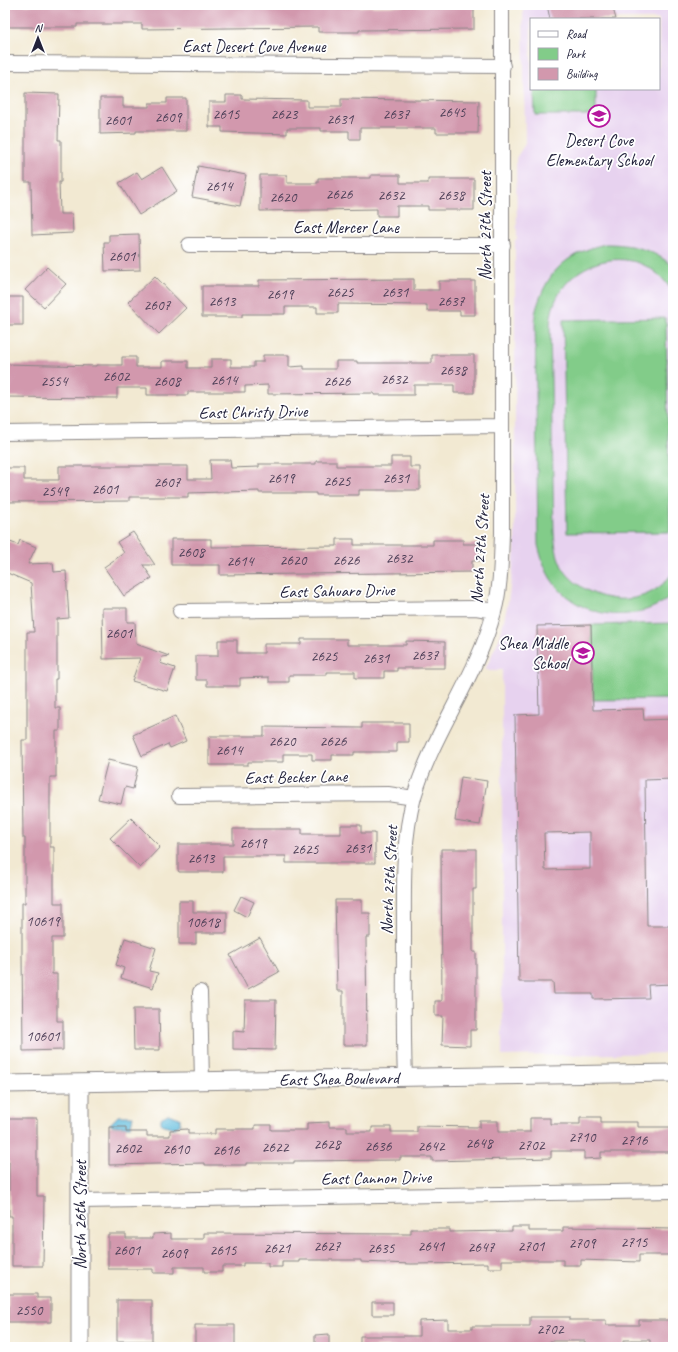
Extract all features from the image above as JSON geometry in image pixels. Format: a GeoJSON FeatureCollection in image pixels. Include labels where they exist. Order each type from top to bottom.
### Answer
{"type":"FeatureCollection","features":[{"type":"Feature","properties":{"kind":"street","name":"North 27th Street"},"geometry":{"type":"LineString","coordinates":[[405,1078],[405,857],[414,798],[431,750],[479,654],[494,611],[501,563],[503,245],[502,5]]}},
{"type":"Feature","properties":{"kind":"street","name":"East Desert Cove Avenue"},"geometry":{"type":"LineString","coordinates":[[5,63],[503,66]]}},
{"type":"Feature","properties":{"kind":"street","name":"East Mercer Lane"},"geometry":{"type":"LineString","coordinates":[[189,246],[503,245]]}},
{"type":"Feature","properties":{"kind":"street","name":"East Christy Drive"},"geometry":{"type":"LineString","coordinates":[[5,433],[502,426]]}},
{"type":"Feature","properties":{"kind":"street","name":"East Sahuaro Drive"},"geometry":{"type":"LineString","coordinates":[[180,611],[476,608],[494,611]]}},
{"type":"Feature","properties":{"kind":"street","name":"East Becker Lane"},"geometry":{"type":"LineString","coordinates":[[179,796],[388,794],[414,798]]}},
{"type":"Feature","properties":{"kind":"street"},"geometry":{"type":"LineString","coordinates":[[200,992],[202,1081]]}},
{"type":"Feature","properties":{"kind":"street","name":"East Shea Boulevard"},"geometry":{"type":"LineString","coordinates":[[5,1084],[80,1084],[673,1073]]}},
{"type":"Feature","properties":{"kind":"street","name":"North 26th Street"},"geometry":{"type":"LineString","coordinates":[[80,1084],[80,1347]]}},
{"type":"Feature","properties":{"kind":"street","name":"East Cannon Drive"},"geometry":{"type":"LineString","coordinates":[[80,1201],[673,1191]]}},
{"type":"Feature","properties":{"kind":"shaded area","name":"Shea Middle School"},"geometry":{"type":"Polygon","coordinates":[[[523,5],[673,5],[673,1053],[502,1056],[502,670],[485,670],[500,637],[508,602],[515,550],[515,241],[517,240],[516,158],[525,144],[523,5]]]}},
{"type":"Feature","properties":{"kind":"green space"},"geometry":{"type":"Polygon","coordinates":[[[534,90],[596,90],[596,115],[535,115],[534,90]]]}},
{"type":"Feature","properties":{"kind":"green space"},"geometry":{"type":"Polygon","coordinates":[[[605,244],[633,246],[657,255],[665,260],[673,266],[673,293],[658,274],[640,263],[619,260],[599,262],[580,271],[565,285],[554,304],[550,327],[554,532],[557,552],[564,570],[575,582],[588,591],[603,597],[619,599],[634,598],[649,593],[662,585],[673,572],[673,595],[659,605],[643,611],[627,614],[610,614],[594,611],[578,604],[565,595],[553,582],[548,573],[538,545],[535,314],[544,288],[558,268],[567,260],[578,254],[605,244]]]}},
{"type":"Feature","properties":{"kind":"green space"},"geometry":{"type":"Polygon","coordinates":[[[666,318],[670,532],[567,533],[563,320],[666,318]]]}},
{"type":"Feature","properties":{"kind":"green space"},"geometry":{"type":"Polygon","coordinates":[[[673,623],[673,699],[593,700],[591,625],[673,623]]]}},
{"type":"Feature","properties":{"kind":"water"},"geometry":{"type":"Polygon","coordinates":[[[168,1114],[180,1118],[180,1125],[174,1128],[161,1124],[161,1118],[168,1114]]]}},
{"type":"Feature","properties":{"kind":"water"},"geometry":{"type":"Polygon","coordinates":[[[118,1116],[133,1116],[131,1126],[112,1126],[110,1124],[118,1116]]]}},
{"type":"Feature","properties":{"kind":"building"},"geometry":{"type":"Polygon","coordinates":[[[5,5],[340,5],[340,7],[474,5],[474,29],[359,30],[359,32],[318,32],[318,27],[142,29],[142,24],[77,24],[77,27],[5,27],[5,5]]]}},
{"type":"Feature","properties":{"kind":"building"},"geometry":{"type":"Polygon","coordinates":[[[547,5],[612,5],[616,18],[550,18],[547,5]]]}},
{"type":"Feature","properties":{"kind":"building"},"geometry":{"type":"Polygon","coordinates":[[[25,93],[59,94],[58,140],[61,140],[61,182],[59,182],[60,214],[72,214],[73,233],[32,235],[31,182],[25,182],[25,93]]]}},
{"type":"Feature","properties":{"kind":"building"},"geometry":{"type":"Polygon","coordinates":[[[226,95],[242,95],[242,99],[307,100],[307,107],[341,107],[341,99],[479,101],[478,133],[436,133],[436,128],[360,128],[360,139],[349,139],[349,131],[321,131],[321,128],[287,128],[287,134],[222,132],[222,127],[209,127],[209,102],[226,102],[226,95]]]}},
{"type":"Feature","properties":{"kind":"building"},"geometry":{"type":"Polygon","coordinates":[[[100,98],[123,98],[123,107],[149,107],[149,103],[167,103],[167,98],[186,98],[186,131],[136,131],[136,133],[100,134],[100,98]]]}},
{"type":"Feature","properties":{"kind":"building"},"geometry":{"type":"Polygon","coordinates":[[[198,166],[246,175],[240,206],[192,197],[198,166]]]}},
{"type":"Feature","properties":{"kind":"building"},"geometry":{"type":"Polygon","coordinates":[[[162,167],[177,191],[139,215],[119,183],[137,172],[142,179],[162,167]]]}},
{"type":"Feature","properties":{"kind":"building"},"geometry":{"type":"Polygon","coordinates":[[[260,175],[287,175],[287,183],[318,183],[318,178],[371,178],[371,175],[400,175],[400,183],[428,183],[428,179],[474,179],[474,210],[428,210],[428,206],[397,206],[397,216],[377,216],[377,209],[260,211],[260,175]]]}},
{"type":"Feature","properties":{"kind":"building"},"geometry":{"type":"Polygon","coordinates":[[[139,234],[140,270],[105,271],[104,242],[109,242],[109,235],[139,234]]]}},
{"type":"Feature","properties":{"kind":"building"},"geometry":{"type":"Polygon","coordinates":[[[47,267],[66,284],[44,307],[25,290],[47,267]]]}},
{"type":"Feature","properties":{"kind":"building"},"geometry":{"type":"Polygon","coordinates":[[[155,276],[186,308],[159,334],[128,302],[155,276]]]}},
{"type":"Feature","properties":{"kind":"building"},"geometry":{"type":"Polygon","coordinates":[[[414,279],[414,290],[439,290],[439,281],[475,281],[475,315],[460,315],[460,311],[427,311],[427,305],[338,304],[338,313],[317,313],[317,307],[285,307],[285,314],[242,314],[242,317],[202,317],[202,286],[259,286],[259,280],[414,279]]]}},
{"type":"Feature","properties":{"kind":"building"},"geometry":{"type":"Polygon","coordinates":[[[5,297],[23,297],[23,325],[5,325],[5,297]]]}},
{"type":"Feature","properties":{"kind":"building"},"geometry":{"type":"Polygon","coordinates":[[[263,355],[289,355],[289,367],[304,366],[304,369],[336,369],[336,361],[357,361],[357,363],[432,363],[432,355],[474,355],[474,393],[454,393],[454,385],[414,385],[414,395],[374,395],[374,393],[268,394],[268,385],[245,386],[245,392],[188,392],[188,395],[147,395],[147,388],[117,388],[117,398],[5,397],[5,364],[96,366],[122,365],[122,357],[136,357],[136,367],[162,367],[162,361],[188,361],[188,368],[211,368],[211,359],[231,359],[231,367],[254,367],[254,362],[263,362],[263,355]]]}},
{"type":"Feature","properties":{"kind":"building"},"geometry":{"type":"Polygon","coordinates":[[[391,457],[410,457],[410,467],[420,467],[420,490],[359,490],[359,495],[259,493],[259,491],[188,493],[188,497],[129,497],[129,501],[5,502],[5,468],[24,468],[24,480],[59,480],[59,466],[188,466],[188,479],[211,479],[210,460],[230,460],[231,468],[259,467],[259,464],[316,464],[316,461],[336,461],[336,466],[391,466],[391,457]]]}},
{"type":"Feature","properties":{"kind":"building"},"geometry":{"type":"Polygon","coordinates":[[[133,532],[155,565],[143,565],[152,578],[124,596],[104,567],[124,553],[117,542],[133,532]]]}},
{"type":"Feature","properties":{"kind":"building"},"geometry":{"type":"Polygon","coordinates":[[[171,539],[211,539],[211,547],[337,546],[337,539],[354,539],[354,545],[433,545],[433,540],[463,540],[463,544],[480,544],[480,561],[472,561],[472,572],[220,575],[220,565],[171,565],[171,539]]]}},
{"type":"Feature","properties":{"kind":"building"},"geometry":{"type":"Polygon","coordinates":[[[5,540],[18,545],[20,540],[36,547],[28,564],[53,563],[54,572],[66,571],[69,618],[57,619],[57,679],[55,679],[55,708],[60,708],[60,731],[56,731],[56,777],[50,777],[50,847],[54,847],[54,903],[63,903],[63,938],[52,938],[52,974],[57,974],[57,1021],[63,1021],[63,1050],[23,1051],[22,903],[25,903],[25,838],[23,838],[22,740],[27,740],[27,632],[34,632],[31,583],[5,572],[5,540]]]}},
{"type":"Feature","properties":{"kind":"building"},"geometry":{"type":"Polygon","coordinates":[[[102,608],[127,608],[127,622],[135,622],[136,644],[169,656],[162,657],[160,663],[175,668],[167,691],[132,681],[140,658],[103,659],[102,608]]]}},
{"type":"Feature","properties":{"kind":"building"},"geometry":{"type":"Polygon","coordinates":[[[591,625],[593,710],[643,709],[644,720],[673,719],[673,779],[645,780],[647,926],[673,926],[673,984],[648,985],[649,998],[593,999],[593,994],[554,994],[553,982],[519,982],[515,715],[539,714],[537,626],[591,625]],[[590,832],[544,833],[545,870],[590,869],[590,832]]]}},
{"type":"Feature","properties":{"kind":"building"},"geometry":{"type":"Polygon","coordinates":[[[301,639],[347,639],[347,645],[406,645],[406,641],[445,642],[445,668],[397,668],[397,671],[384,671],[384,678],[355,678],[355,672],[327,672],[327,675],[289,675],[289,682],[269,682],[269,677],[240,678],[240,686],[207,686],[207,680],[196,680],[196,656],[218,656],[218,640],[237,640],[237,653],[264,653],[264,644],[301,644],[301,639]]]}},
{"type":"Feature","properties":{"kind":"building"},"geometry":{"type":"Polygon","coordinates":[[[175,716],[186,741],[170,748],[168,744],[142,756],[133,735],[175,716]]]}},
{"type":"Feature","properties":{"kind":"building"},"geometry":{"type":"Polygon","coordinates":[[[362,723],[409,723],[409,742],[397,742],[397,752],[354,752],[354,755],[332,755],[332,760],[312,760],[312,754],[283,754],[283,762],[248,762],[248,765],[209,765],[209,736],[264,736],[264,727],[362,728],[362,723]]]}},
{"type":"Feature","properties":{"kind":"building"},"geometry":{"type":"Polygon","coordinates":[[[108,760],[138,767],[133,789],[125,787],[121,804],[98,799],[108,760]]]}},
{"type":"Feature","properties":{"kind":"building"},"geometry":{"type":"Polygon","coordinates":[[[461,777],[487,781],[480,825],[455,821],[461,777]]]}},
{"type":"Feature","properties":{"kind":"building"},"geometry":{"type":"Polygon","coordinates":[[[131,818],[160,847],[140,868],[110,838],[131,818]]]}},
{"type":"Feature","properties":{"kind":"building"},"geometry":{"type":"Polygon","coordinates":[[[341,825],[361,825],[361,833],[375,833],[375,863],[286,863],[286,856],[223,856],[223,872],[179,872],[178,870],[178,844],[233,844],[233,829],[302,829],[302,834],[341,834],[341,825]]]}},
{"type":"Feature","properties":{"kind":"building"},"geometry":{"type":"Polygon","coordinates":[[[441,849],[476,849],[476,889],[473,889],[473,952],[476,952],[476,1030],[470,1030],[470,1046],[442,1045],[443,1016],[435,1016],[435,1001],[442,1001],[441,849]]]}},
{"type":"Feature","properties":{"kind":"building"},"geometry":{"type":"Polygon","coordinates":[[[241,896],[254,902],[247,917],[234,910],[241,896]]]}},
{"type":"Feature","properties":{"kind":"building"},"geometry":{"type":"Polygon","coordinates":[[[335,900],[362,900],[362,913],[370,913],[370,937],[366,937],[367,1045],[343,1045],[343,991],[337,991],[335,900]]]}},
{"type":"Feature","properties":{"kind":"building"},"geometry":{"type":"Polygon","coordinates":[[[179,901],[193,901],[193,912],[227,912],[227,933],[196,933],[196,944],[179,944],[179,901]]]}},
{"type":"Feature","properties":{"kind":"building"},"geometry":{"type":"Polygon","coordinates":[[[125,938],[156,948],[149,971],[158,973],[153,988],[121,978],[124,968],[116,965],[125,938]]]}},
{"type":"Feature","properties":{"kind":"building"},"geometry":{"type":"Polygon","coordinates":[[[260,938],[279,972],[248,989],[230,955],[260,938]]]}},
{"type":"Feature","properties":{"kind":"building"},"geometry":{"type":"Polygon","coordinates":[[[245,1000],[276,1000],[275,1050],[233,1049],[233,1031],[244,1032],[245,1000]]]}},
{"type":"Feature","properties":{"kind":"building"},"geometry":{"type":"Polygon","coordinates":[[[133,1009],[159,1009],[160,1050],[134,1050],[133,1009]]]}},
{"type":"Feature","properties":{"kind":"building"},"geometry":{"type":"Polygon","coordinates":[[[580,1117],[601,1117],[601,1122],[638,1122],[638,1127],[673,1127],[673,1152],[601,1152],[601,1158],[584,1159],[584,1151],[551,1151],[551,1158],[432,1161],[432,1157],[400,1157],[400,1160],[294,1161],[294,1163],[246,1163],[246,1165],[205,1165],[205,1163],[109,1165],[109,1127],[126,1127],[126,1132],[147,1132],[147,1136],[170,1136],[170,1130],[188,1129],[188,1134],[215,1134],[215,1129],[255,1129],[255,1125],[271,1125],[271,1130],[307,1130],[307,1123],[329,1122],[329,1127],[347,1127],[347,1132],[372,1132],[372,1127],[391,1127],[391,1132],[417,1132],[417,1126],[480,1127],[480,1121],[498,1121],[498,1132],[530,1132],[530,1118],[550,1118],[550,1124],[580,1124],[580,1117]]]}},
{"type":"Feature","properties":{"kind":"building"},"geometry":{"type":"Polygon","coordinates":[[[6,1119],[37,1119],[37,1196],[44,1196],[43,1266],[12,1266],[12,1216],[9,1216],[9,1162],[6,1162],[6,1119]]]}},
{"type":"Feature","properties":{"kind":"building"},"geometry":{"type":"Polygon","coordinates":[[[512,1227],[529,1227],[529,1231],[563,1231],[563,1227],[673,1229],[673,1255],[639,1255],[639,1262],[581,1260],[581,1265],[563,1265],[563,1260],[502,1260],[502,1268],[488,1268],[488,1263],[411,1264],[361,1262],[361,1260],[299,1260],[299,1262],[282,1262],[282,1267],[268,1267],[268,1263],[243,1263],[243,1266],[222,1266],[222,1272],[204,1272],[204,1267],[174,1267],[174,1273],[153,1273],[153,1269],[108,1269],[108,1234],[126,1234],[126,1238],[153,1238],[153,1234],[171,1233],[171,1239],[204,1239],[204,1233],[411,1234],[411,1229],[450,1229],[450,1232],[512,1231],[512,1227]]]}},
{"type":"Feature","properties":{"kind":"building"},"geometry":{"type":"Polygon","coordinates":[[[8,1294],[37,1294],[37,1298],[51,1298],[51,1322],[8,1322],[8,1294]]]}},
{"type":"Feature","properties":{"kind":"building"},"geometry":{"type":"Polygon","coordinates":[[[117,1300],[152,1300],[152,1341],[117,1341],[117,1300]]]}},
{"type":"Feature","properties":{"kind":"building"},"geometry":{"type":"Polygon","coordinates":[[[372,1302],[393,1302],[393,1315],[372,1315],[372,1302]]]}},
{"type":"Feature","properties":{"kind":"building"},"geometry":{"type":"Polygon","coordinates":[[[530,1317],[569,1317],[569,1320],[606,1320],[606,1325],[639,1325],[639,1320],[673,1320],[673,1347],[650,1347],[650,1340],[624,1340],[624,1347],[585,1347],[585,1341],[550,1341],[550,1347],[360,1347],[360,1336],[419,1336],[419,1321],[448,1320],[448,1329],[472,1329],[472,1326],[530,1326],[530,1317]]]}},
{"type":"Feature","properties":{"kind":"building"},"geometry":{"type":"Polygon","coordinates":[[[195,1325],[235,1325],[235,1347],[195,1347],[195,1325]]]}},
{"type":"Feature","properties":{"kind":"building"},"geometry":{"type":"Polygon","coordinates":[[[329,1334],[329,1347],[315,1347],[315,1335],[329,1334]]]}},
{"type":"Feature","properties":{"kind":"place","name":"Desert Cove Elementary School"},"geometry":{"type":"Point","coordinates":[599,116]}},
{"type":"Feature","properties":{"kind":"place","name":"Shea Middle School"},"geometry":{"type":"Point","coordinates":[583,653]}}]}
